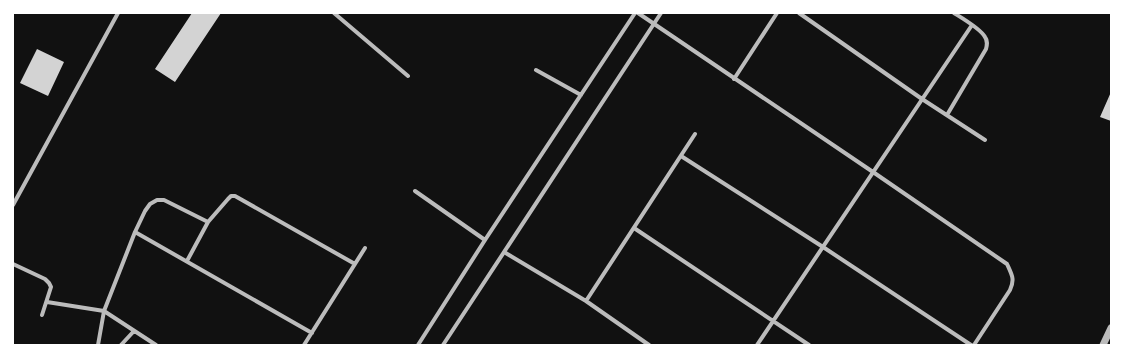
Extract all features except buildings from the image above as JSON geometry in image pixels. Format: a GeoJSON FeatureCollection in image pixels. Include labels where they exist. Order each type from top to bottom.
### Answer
{"type":"FeatureCollection","features":[{"type":"Feature","properties":{"kind":"street"},"geometry":{"type":"LineString","coordinates":[[13,205],[118,13]]}},
{"type":"Feature","properties":{"kind":"street"},"geometry":{"type":"LineString","coordinates":[[334,13],[408,76]]}},
{"type":"Feature","properties":{"kind":"street"},"geometry":{"type":"LineString","coordinates":[[418,345],[485,240],[635,13]]}},
{"type":"Feature","properties":{"kind":"street"},"geometry":{"type":"LineString","coordinates":[[638,13],[1007,264],[1012,275],[1013,282],[1010,290],[974,345]]}},
{"type":"Feature","properties":{"kind":"street"},"geometry":{"type":"LineString","coordinates":[[443,345],[661,13]]}},
{"type":"Feature","properties":{"kind":"street"},"geometry":{"type":"LineString","coordinates":[[734,79],[777,13]]}},
{"type":"Feature","properties":{"kind":"street"},"geometry":{"type":"LineString","coordinates":[[799,13],[922,99],[985,140]]}},
{"type":"Feature","properties":{"kind":"street"},"geometry":{"type":"LineString","coordinates":[[947,115],[986,50],[987,43],[986,37],[981,32],[954,13]]}},
{"type":"Feature","properties":{"kind":"street"},"geometry":{"type":"LineString","coordinates":[[757,345],[972,25]]}},
{"type":"Feature","properties":{"kind":"street"},"geometry":{"type":"LineString","coordinates":[[536,70],[580,95]]}},
{"type":"Feature","properties":{"kind":"street"},"geometry":{"type":"LineString","coordinates":[[586,301],[695,134]]}},
{"type":"Feature","properties":{"kind":"street"},"geometry":{"type":"LineString","coordinates":[[681,156],[823,247],[971,345]]}},
{"type":"Feature","properties":{"kind":"street"},"geometry":{"type":"LineString","coordinates":[[415,191],[485,240]]}},
{"type":"Feature","properties":{"kind":"street"},"geometry":{"type":"LineString","coordinates":[[187,261],[208,222],[231,196],[236,196],[355,264]]}},
{"type":"Feature","properties":{"kind":"street"},"geometry":{"type":"LineString","coordinates":[[98,345],[104,311],[135,232],[150,204],[156,200],[164,200],[208,222]]}},
{"type":"Feature","properties":{"kind":"street"},"geometry":{"type":"LineString","coordinates":[[634,228],[809,345]]}},
{"type":"Feature","properties":{"kind":"street"},"geometry":{"type":"LineString","coordinates":[[135,232],[312,333]]}},
{"type":"Feature","properties":{"kind":"street"},"geometry":{"type":"LineString","coordinates":[[304,345],[365,248]]}},
{"type":"Feature","properties":{"kind":"street"},"geometry":{"type":"LineString","coordinates":[[504,252],[586,301],[649,345]]}},
{"type":"Feature","properties":{"kind":"street"},"geometry":{"type":"LineString","coordinates":[[13,264],[45,279],[49,283],[51,287],[42,315]]}},
{"type":"Feature","properties":{"kind":"street"},"geometry":{"type":"LineString","coordinates":[[47,302],[104,311],[156,345]]}},
{"type":"Feature","properties":{"kind":"street"},"geometry":{"type":"LineString","coordinates":[[1103,345],[1111,328]]}},
{"type":"Feature","properties":{"kind":"street"},"geometry":{"type":"LineString","coordinates":[[121,345],[134,331]]}}]}
